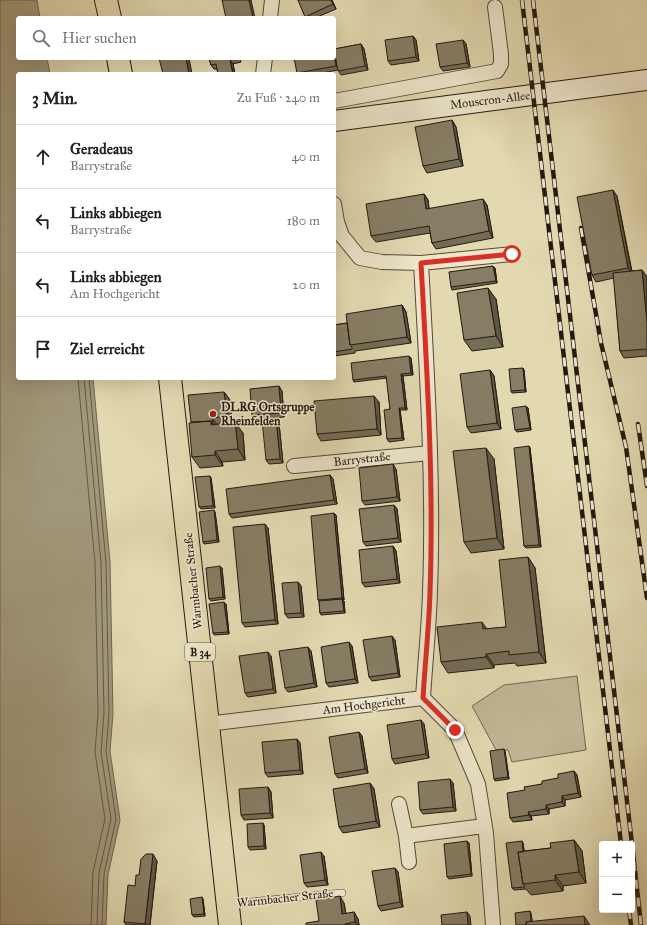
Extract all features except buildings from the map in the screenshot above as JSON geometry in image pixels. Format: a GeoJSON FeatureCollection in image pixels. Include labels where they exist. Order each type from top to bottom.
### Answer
{"type":"FeatureCollection","features":[{"type":"Feature","properties":{"kind":"main road"},"geometry":{"type":"LineString","coordinates":[[106,0],[110,16]]}},
{"type":"Feature","properties":{"kind":"main road"},"geometry":{"type":"LineString","coordinates":[[118,60],[121,72]]}},
{"type":"Feature","properties":{"kind":"main road","name":"Warmbacher Straße"},"geometry":{"type":"LineString","coordinates":[[170,380],[229,915]]}},
{"type":"Feature","properties":{"kind":"street"},"geometry":{"type":"LineString","coordinates":[[270,16],[272,0]]}},
{"type":"Feature","properties":{"kind":"street","name":"Mouscron-Allee"},"geometry":{"type":"LineString","coordinates":[[336,101],[497,71],[501,64],[501,54],[494,6]]}},
{"type":"Feature","properties":{"kind":"street"},"geometry":{"type":"LineString","coordinates":[[262,72],[265,60]]}},
{"type":"Feature","properties":{"kind":"street","name":"Mouscron-Allee"},"geometry":{"type":"LineString","coordinates":[[336,121],[647,80]]}},
{"type":"Feature","properties":{"kind":"street"},"geometry":{"type":"LineString","coordinates":[[336,224],[342,236],[360,258],[382,262],[421,263],[512,254]]}},
{"type":"Feature","properties":{"kind":"street"},"geometry":{"type":"LineString","coordinates":[[421,263],[430,453],[431,523],[430,593],[423,698],[455,730],[478,784],[484,826],[493,925]]}},
{"type":"Feature","properties":{"kind":"street","name":"Barrystraße"},"geometry":{"type":"LineString","coordinates":[[294,466],[430,453]]}},
{"type":"Feature","properties":{"kind":"street","name":"Am Hochgericht"},"geometry":{"type":"LineString","coordinates":[[207,724],[423,698]]}},
{"type":"Feature","properties":{"kind":"street"},"geometry":{"type":"LineString","coordinates":[[399,804],[406,836],[409,862]]}},
{"type":"Feature","properties":{"kind":"street"},"geometry":{"type":"LineString","coordinates":[[406,836],[484,826]]}},
{"type":"Feature","properties":{"kind":"lane","name":"Warmbacher Straße"},"geometry":{"type":"LineString","coordinates":[[229,915],[342,893]]}},
{"type":"Feature","properties":{"kind":"shaded area"},"geometry":{"type":"Polygon","coordinates":[[[577,676],[586,750],[512,762],[508,750],[496,750],[472,706],[504,685],[577,676]]]}},
{"type":"Feature","properties":{"kind":"water"},"geometry":{"type":"Polygon","coordinates":[[[0,0],[37,0],[40,16],[16,16],[16,60],[47,60],[50,72],[16,72],[16,380],[93,380],[110,562],[113,714],[110,751],[120,820],[108,875],[106,925],[0,925],[0,0]]]}},
{"type":"Feature","properties":{"kind":"railway"},"geometry":{"type":"LineString","coordinates":[[522,0],[621,841]]}},
{"type":"Feature","properties":{"kind":"railway"},"geometry":{"type":"LineString","coordinates":[[533,0],[632,841]]}},
{"type":"Feature","properties":{"kind":"railway"},"geometry":{"type":"LineString","coordinates":[[581,228],[601,343],[626,447],[647,598]]}},
{"type":"Feature","properties":{"kind":"railway"},"geometry":{"type":"LineString","coordinates":[[638,424],[647,486]]}},
{"type":"Feature","properties":{"kind":"railway"},"geometry":{"type":"LineString","coordinates":[[635,871],[641,925]]}},
{"type":"Feature","properties":{"kind":"railway"},"geometry":{"type":"LineString","coordinates":[[629,913],[631,925]]}},
{"type":"Feature","properties":{"kind":"place","name":"DLRG Ortsgruppe Rheinfelden"},"geometry":{"type":"Point","coordinates":[213,414]}},
{"type":"Feature","properties":{"kind":"route"},"geometry":{"type":"LineString","coordinates":[[455,730],[423,698],[430,593],[431,523],[430,453],[421,263],[512,254]]}}]}
